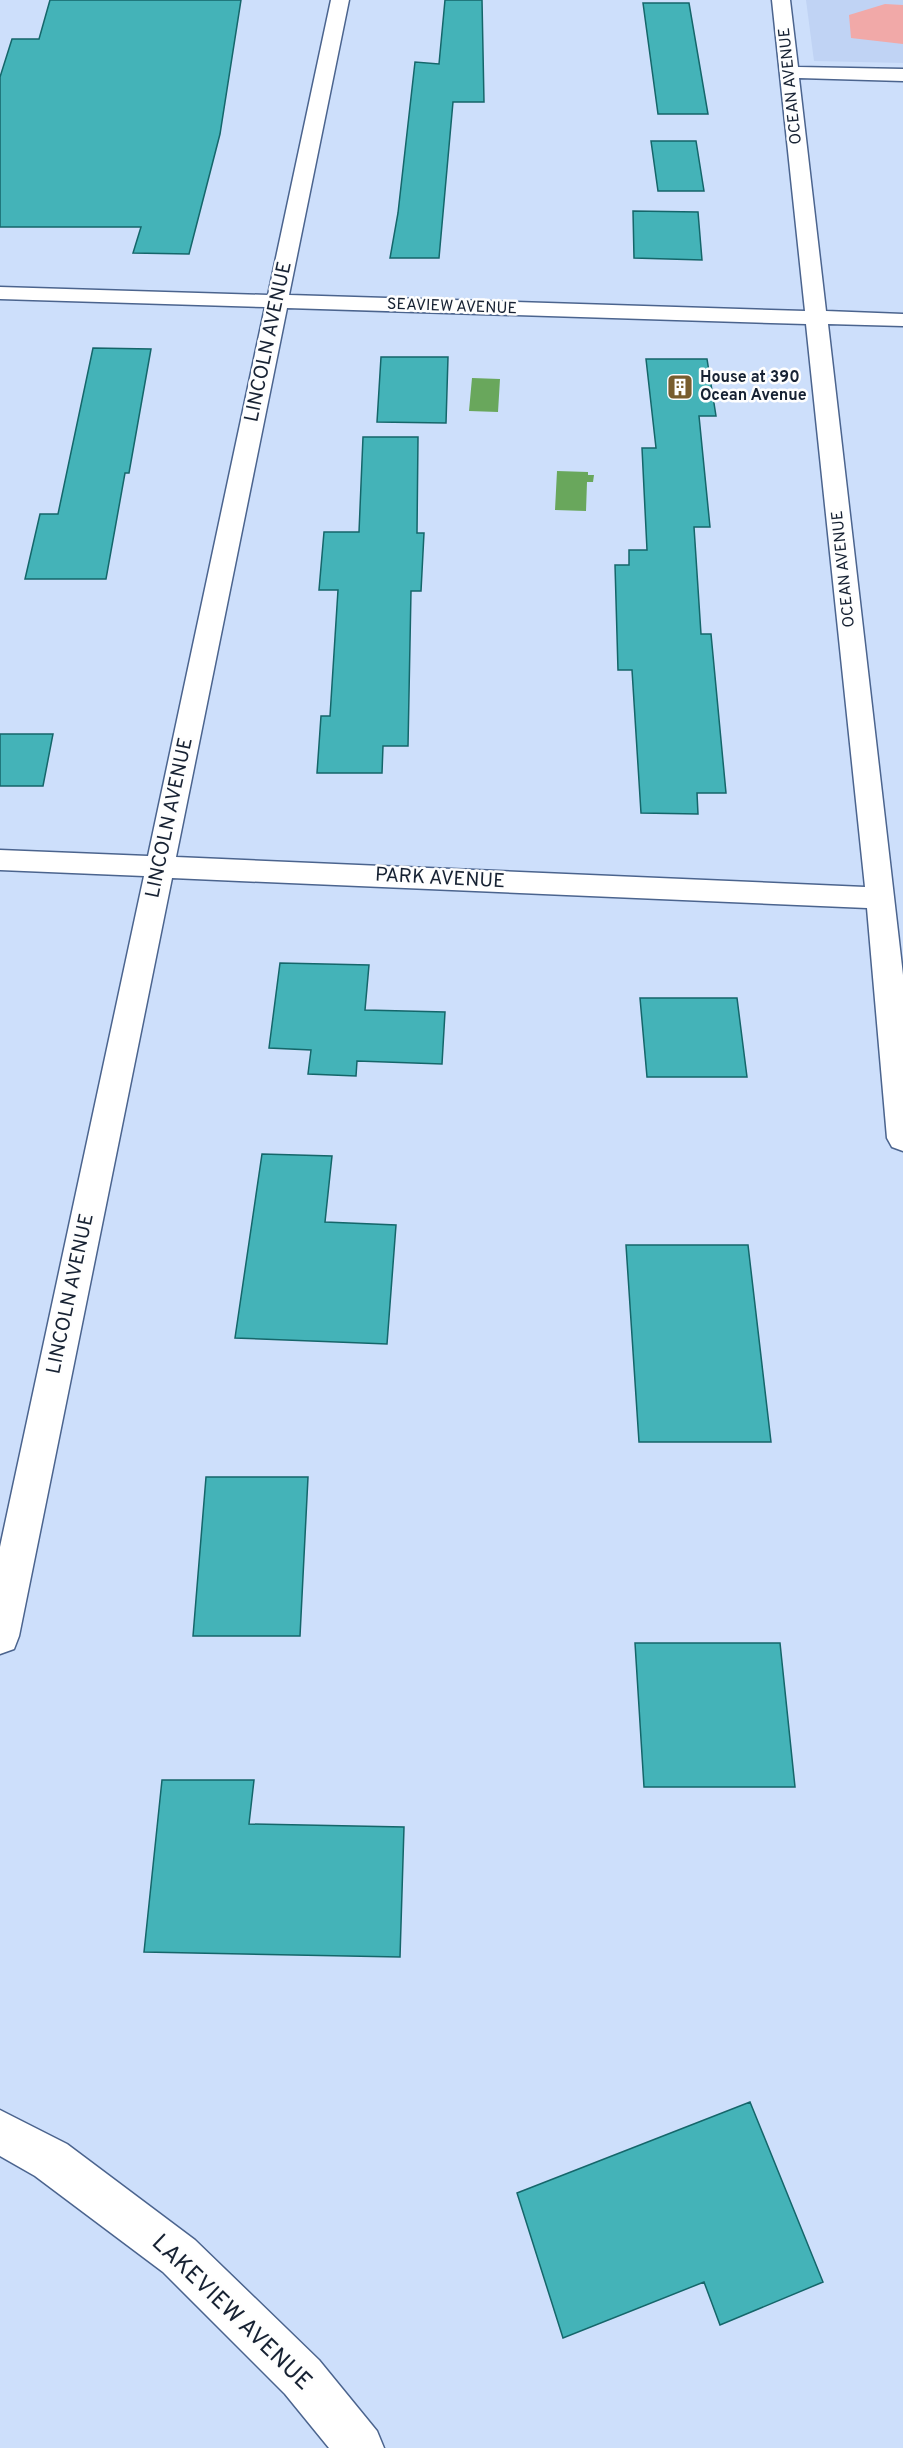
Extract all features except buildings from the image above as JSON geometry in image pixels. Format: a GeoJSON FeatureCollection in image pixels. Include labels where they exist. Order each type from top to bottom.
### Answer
{"type":"FeatureCollection","features":[{"type":"Feature","properties":{"kind":"street","name":"LINCOLN AVENUE"},"geometry":{"type":"LineString","coordinates":[[0,1636],[340,0]]}},
{"type":"Feature","properties":{"kind":"street","name":"OCEAN AVENUE"},"geometry":{"type":"LineString","coordinates":[[781,0],[881,898],[903,1138]]}},
{"type":"Feature","properties":{"kind":"street"},"geometry":{"type":"LineString","coordinates":[[789,72],[903,75]]}},
{"type":"Feature","properties":{"kind":"street","name":"SEAVIEW AVENUE"},"geometry":{"type":"LineString","coordinates":[[0,293],[903,320]]}},
{"type":"Feature","properties":{"kind":"street","name":"PARK AVENUE"},"geometry":{"type":"LineString","coordinates":[[0,860],[881,898]]}},
{"type":"Feature","properties":{"kind":"street","name":"LAKEVIEW AVENUE"},"geometry":{"type":"LineString","coordinates":[[0,2132],[51,2160],[178,2256],[302,2377],[360,2448]]}},
{"type":"Feature","properties":{"kind":"shaded area"},"geometry":{"type":"Polygon","coordinates":[[[806,0],[903,0],[903,63],[814,61],[806,0]]]}},
{"type":"Feature","properties":{"kind":"shaded area"},"geometry":{"type":"Polygon","coordinates":[[[885,4],[903,5],[903,44],[851,38],[849,15],[885,4]]]}},
{"type":"Feature","properties":{"kind":"shaded area"},"geometry":{"type":"Polygon","coordinates":[[[472,378],[500,379],[498,412],[469,411],[472,378]]]}},
{"type":"Feature","properties":{"kind":"shaded area"},"geometry":{"type":"Polygon","coordinates":[[[557,471],[588,472],[588,475],[594,475],[593,482],[587,482],[586,511],[555,510],[557,471]]]}},
{"type":"Feature","properties":{"kind":"place","name":"House at 390 Ocean Avenue"},"geometry":{"type":"Point","coordinates":[680,387]}}]}
